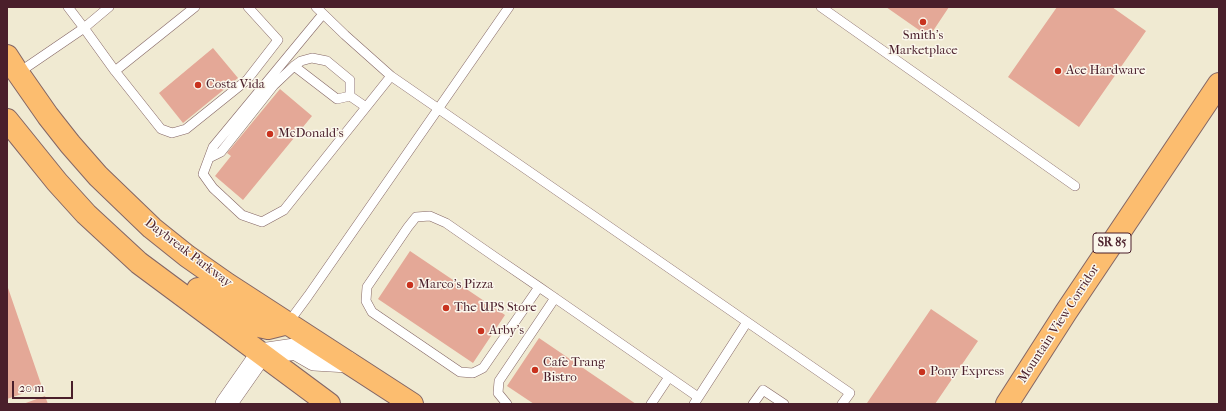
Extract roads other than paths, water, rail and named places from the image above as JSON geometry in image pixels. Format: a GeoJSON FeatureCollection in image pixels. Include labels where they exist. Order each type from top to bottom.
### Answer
{"type":"FeatureCollection","features":[{"type":"Feature","properties":{"kind":"main road","name":"Daybreak Parkway"},"geometry":{"type":"LineString","coordinates":[[12,64],[48,116],[75,149],[98,176],[147,223],[193,260],[412,404]]}},
{"type":"Feature","properties":{"kind":"main road","name":"Mountain View Corridor"},"geometry":{"type":"LineString","coordinates":[[1007,404],[1066,312],[1219,84]]}},
{"type":"Feature","properties":{"kind":"main road"},"geometry":{"type":"LineString","coordinates":[[7,120],[57,182],[86,214],[140,263],[328,404]]}},
{"type":"Feature","properties":{"kind":"main road"},"geometry":{"type":"LineString","coordinates":[[140,263],[165,264],[215,301],[255,325],[268,328],[288,323]]}},
{"type":"Feature","properties":{"kind":"street"},"geometry":{"type":"LineString","coordinates":[[226,404],[261,354],[295,349],[314,360],[348,362]]}},
{"type":"Feature","properties":{"kind":"lane"},"geometry":{"type":"LineString","coordinates":[[68,7],[115,72],[161,128],[172,133],[186,129],[247,80],[278,40],[248,7]]}},
{"type":"Feature","properties":{"kind":"lane"},"geometry":{"type":"LineString","coordinates":[[12,64],[84,28],[109,7]]}},
{"type":"Feature","properties":{"kind":"lane"},"geometry":{"type":"LineString","coordinates":[[115,72],[195,7]]}},
{"type":"Feature","properties":{"kind":"lane"},"geometry":{"type":"LineString","coordinates":[[316,7],[391,76],[850,394],[842,404]]}},
{"type":"Feature","properties":{"kind":"lane"},"geometry":{"type":"LineString","coordinates":[[288,323],[509,7]]}},
{"type":"Feature","properties":{"kind":"lane"},"geometry":{"type":"LineString","coordinates":[[821,7],[1075,186]]}},
{"type":"Feature","properties":{"kind":"lane"},"geometry":{"type":"LineString","coordinates":[[324,14],[213,147],[203,174],[213,188],[242,215],[262,222],[284,210],[391,76]]}},
{"type":"Feature","properties":{"kind":"lane"},"geometry":{"type":"LineString","coordinates":[[209,158],[221,152],[274,85],[301,61],[312,58],[327,61],[350,80],[350,96]]}},
{"type":"Feature","properties":{"kind":"lane"},"geometry":{"type":"LineString","coordinates":[[294,66],[337,99],[350,96],[366,107]]}},
{"type":"Feature","properties":{"kind":"lane"},"geometry":{"type":"LineString","coordinates":[[539,287],[482,368],[473,373],[460,372],[372,312],[366,301],[367,286],[408,226],[416,217],[430,216],[446,223],[555,298],[669,377],[696,401],[747,322]]}},
{"type":"Feature","properties":{"kind":"lane"},"geometry":{"type":"LineString","coordinates":[[507,404],[498,393],[499,380],[555,298]]}},
{"type":"Feature","properties":{"kind":"lane"},"geometry":{"type":"LineString","coordinates":[[651,404],[669,377]]}},
{"type":"Feature","properties":{"kind":"lane"},"geometry":{"type":"LineString","coordinates":[[753,404],[763,390],[784,404]]}},
{"type":"Feature","properties":{"kind":"place","name":"Smith's Marketplace"},"geometry":{"type":"Point","coordinates":[923,22]}},
{"type":"Feature","properties":{"kind":"place","name":"Ace Hardware"},"geometry":{"type":"Point","coordinates":[1058,71]}},
{"type":"Feature","properties":{"kind":"place","name":"Costa Vida"},"geometry":{"type":"Point","coordinates":[198,85]}},
{"type":"Feature","properties":{"kind":"place","name":"McDonald's"},"geometry":{"type":"Point","coordinates":[270,134]}},
{"type":"Feature","properties":{"kind":"place","name":"Marco's Pizza"},"geometry":{"type":"Point","coordinates":[410,285]}},
{"type":"Feature","properties":{"kind":"place","name":"The UPS Store"},"geometry":{"type":"Point","coordinates":[446,308]}},
{"type":"Feature","properties":{"kind":"place","name":"Arby's"},"geometry":{"type":"Point","coordinates":[481,331]}},
{"type":"Feature","properties":{"kind":"place","name":"Cafe Trang Bistro"},"geometry":{"type":"Point","coordinates":[535,370]}},
{"type":"Feature","properties":{"kind":"place","name":"Pony Express"},"geometry":{"type":"Point","coordinates":[922,372]}}]}
